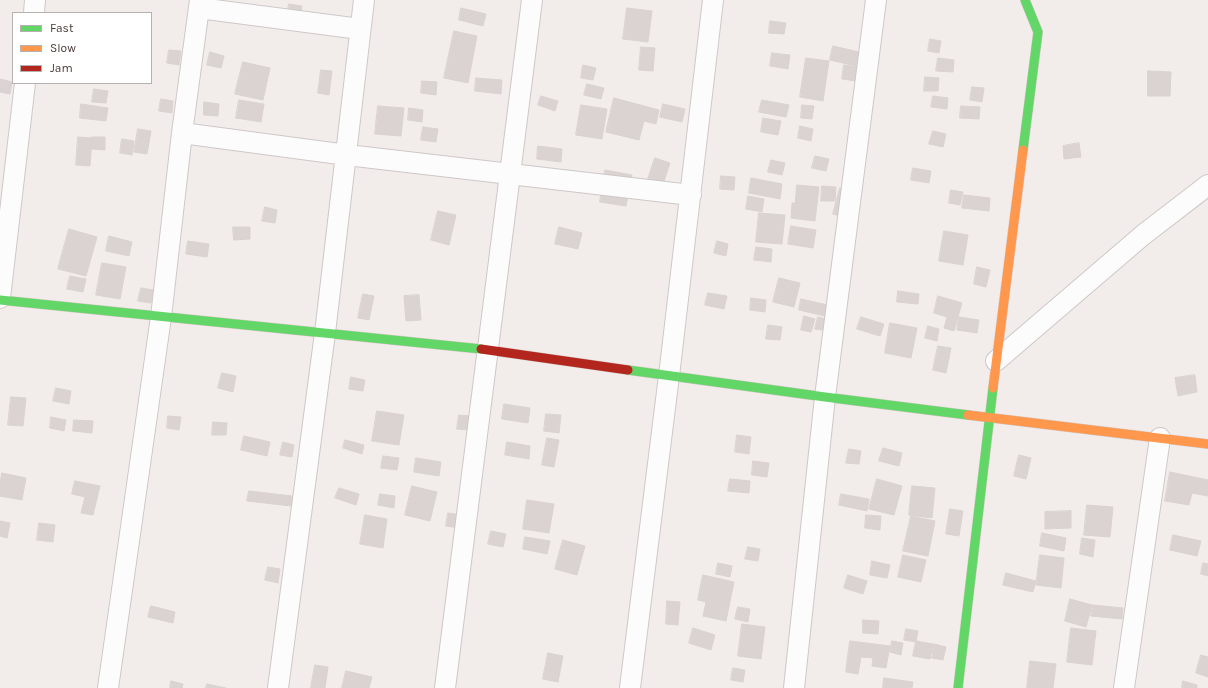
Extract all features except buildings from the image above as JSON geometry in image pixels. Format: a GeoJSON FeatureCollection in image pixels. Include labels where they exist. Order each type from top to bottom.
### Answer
{"type":"FeatureCollection","features":[{"type":"Feature","properties":{"kind":"street"},"geometry":{"type":"LineString","coordinates":[[34,12],[35,0]]}},
{"type":"Feature","properties":{"kind":"street"},"geometry":{"type":"LineString","coordinates":[[278,688],[325,333],[364,0]]}},
{"type":"Feature","properties":{"kind":"street"},"geometry":{"type":"LineString","coordinates":[[445,688],[532,0]]}},
{"type":"Feature","properties":{"kind":"street"},"geometry":{"type":"LineString","coordinates":[[630,688],[691,195],[713,0]]}},
{"type":"Feature","properties":{"kind":"street"},"geometry":{"type":"LineString","coordinates":[[794,688],[825,396],[876,0]]}},
{"type":"Feature","properties":{"kind":"street"},"geometry":{"type":"LineString","coordinates":[[958,688],[989,417],[1038,32],[1025,0]]}},
{"type":"Feature","properties":{"kind":"street"},"geometry":{"type":"LineString","coordinates":[[108,688],[161,317],[182,133],[200,4],[360,29]]}},
{"type":"Feature","properties":{"kind":"street"},"geometry":{"type":"LineString","coordinates":[[25,84],[0,299],[488,350],[669,376],[1208,444]]}},
{"type":"Feature","properties":{"kind":"street"},"geometry":{"type":"LineString","coordinates":[[182,133],[510,175],[691,195]]}},
{"type":"Feature","properties":{"kind":"street"},"geometry":{"type":"LineString","coordinates":[[996,361],[1143,234],[1208,185]]}},
{"type":"Feature","properties":{"kind":"street"},"geometry":{"type":"LineString","coordinates":[[1124,688],[1160,438]]}},
{"type":"Feature","properties":{"kind":"traffic: fast"},"geometry":{"type":"LineString","coordinates":[[1023,150],[1038,32],[1025,0]]}},
{"type":"Feature","properties":{"kind":"traffic: fast"},"geometry":{"type":"LineString","coordinates":[[0,300],[481,349]]}},
{"type":"Feature","properties":{"kind":"traffic: fast"},"geometry":{"type":"LineString","coordinates":[[628,370],[968,415]]}},
{"type":"Feature","properties":{"kind":"traffic: fast"},"geometry":{"type":"LineString","coordinates":[[958,688],[993,388]]}},
{"type":"Feature","properties":{"kind":"traffic: slow"},"geometry":{"type":"LineString","coordinates":[[993,388],[1023,150]]}},
{"type":"Feature","properties":{"kind":"traffic: slow"},"geometry":{"type":"LineString","coordinates":[[968,415],[1208,444]]}},
{"type":"Feature","properties":{"kind":"traffic: jam"},"geometry":{"type":"LineString","coordinates":[[481,349],[628,370]]}}]}
